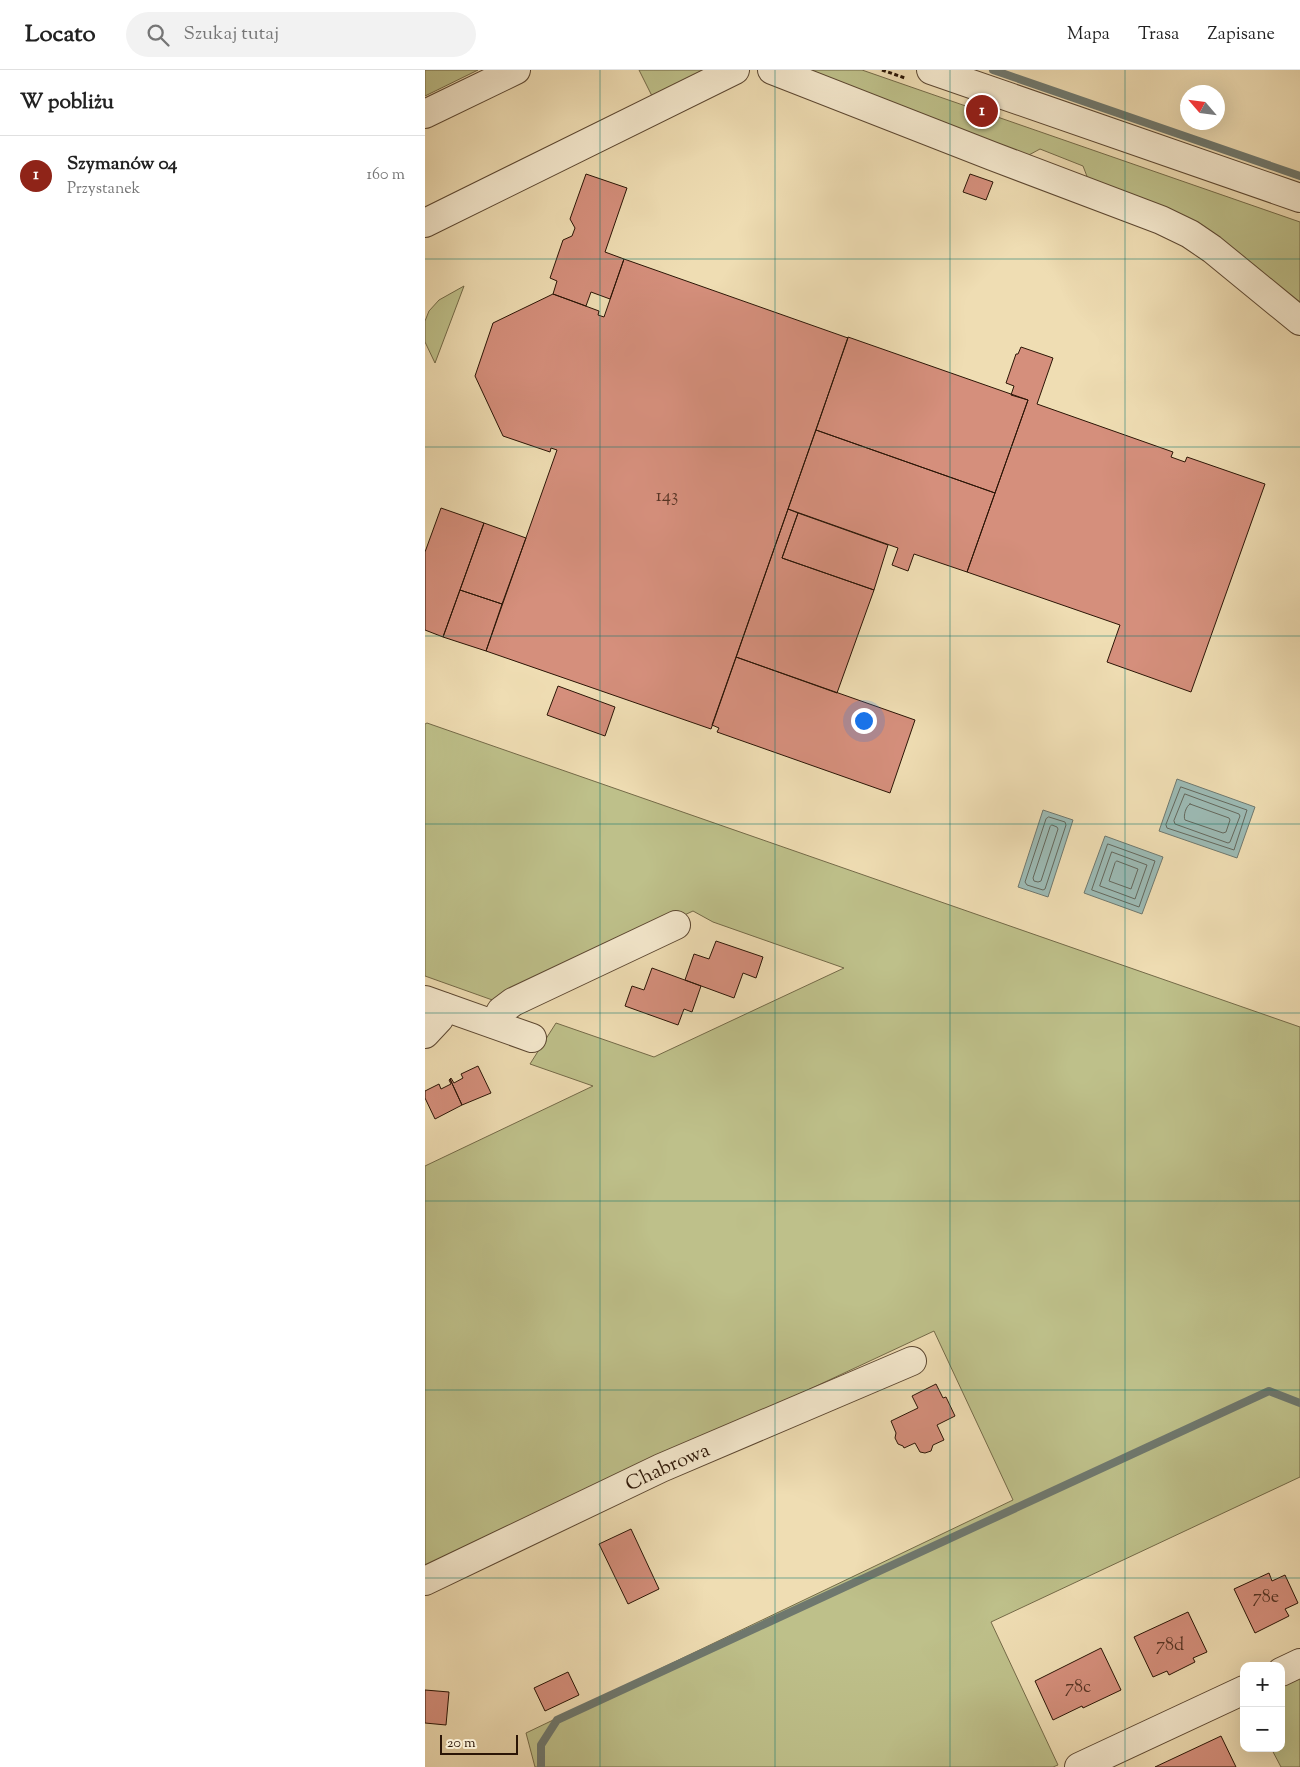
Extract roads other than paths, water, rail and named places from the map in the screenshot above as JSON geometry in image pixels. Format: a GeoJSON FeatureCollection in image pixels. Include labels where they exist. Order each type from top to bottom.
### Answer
{"type":"FeatureCollection","features":[{"type":"Feature","properties":{"kind":"street"},"geometry":{"type":"LineString","coordinates":[[425,114],[516,70]]}},
{"type":"Feature","properties":{"kind":"street"},"geometry":{"type":"LineString","coordinates":[[425,223],[735,70]]}},
{"type":"Feature","properties":{"kind":"street"},"geometry":{"type":"LineString","coordinates":[[772,70],[1161,220],[1190,234],[1211,249],[1300,321]]}},
{"type":"Feature","properties":{"kind":"street"},"geometry":{"type":"LineString","coordinates":[[931,70],[1300,198]]}},
{"type":"Feature","properties":{"kind":"street"},"geometry":{"type":"LineString","coordinates":[[494,1024],[501,1011],[513,1002],[676,924]]}},
{"type":"Feature","properties":{"kind":"street"},"geometry":{"type":"LineString","coordinates":[[435,1003],[532,1038]]}},
{"type":"Feature","properties":{"kind":"street"},"geometry":{"type":"LineString","coordinates":[[425,1034],[439,1019],[435,1003]]}},
{"type":"Feature","properties":{"kind":"street","name":"Chabrowa"},"geometry":{"type":"LineString","coordinates":[[425,1581],[661,1468],[912,1361]]}},
{"type":"Feature","properties":{"kind":"street"},"geometry":{"type":"LineString","coordinates":[[1285,1670],[1300,1664]]}},
{"type":"Feature","properties":{"kind":"street"},"geometry":{"type":"LineString","coordinates":[[1079,1767],[1240,1692]]}},
{"type":"Feature","properties":{"kind":"water"},"geometry":{"type":"Polygon","coordinates":[[[1177,779],[1255,807],[1237,858],[1159,831],[1177,779]]]}},
{"type":"Feature","properties":{"kind":"water"},"geometry":{"type":"Polygon","coordinates":[[[1043,810],[1073,820],[1048,897],[1018,887],[1043,810]]]}},
{"type":"Feature","properties":{"kind":"water"},"geometry":{"type":"Polygon","coordinates":[[[1105,836],[1163,857],[1142,914],[1084,893],[1105,836]]]}},
{"type":"Feature","properties":{"kind":"waterway"},"geometry":{"type":"LineString","coordinates":[[993,70],[1300,176]]}},
{"type":"Feature","properties":{"kind":"waterway"},"geometry":{"type":"LineString","coordinates":[[541,1767],[541,1745],[557,1720],[1269,1391],[1300,1403]]}},
{"type":"Feature","properties":{"kind":"place","name":"Szymanów 04"},"geometry":{"type":"Point","coordinates":[982,111]}}]}
